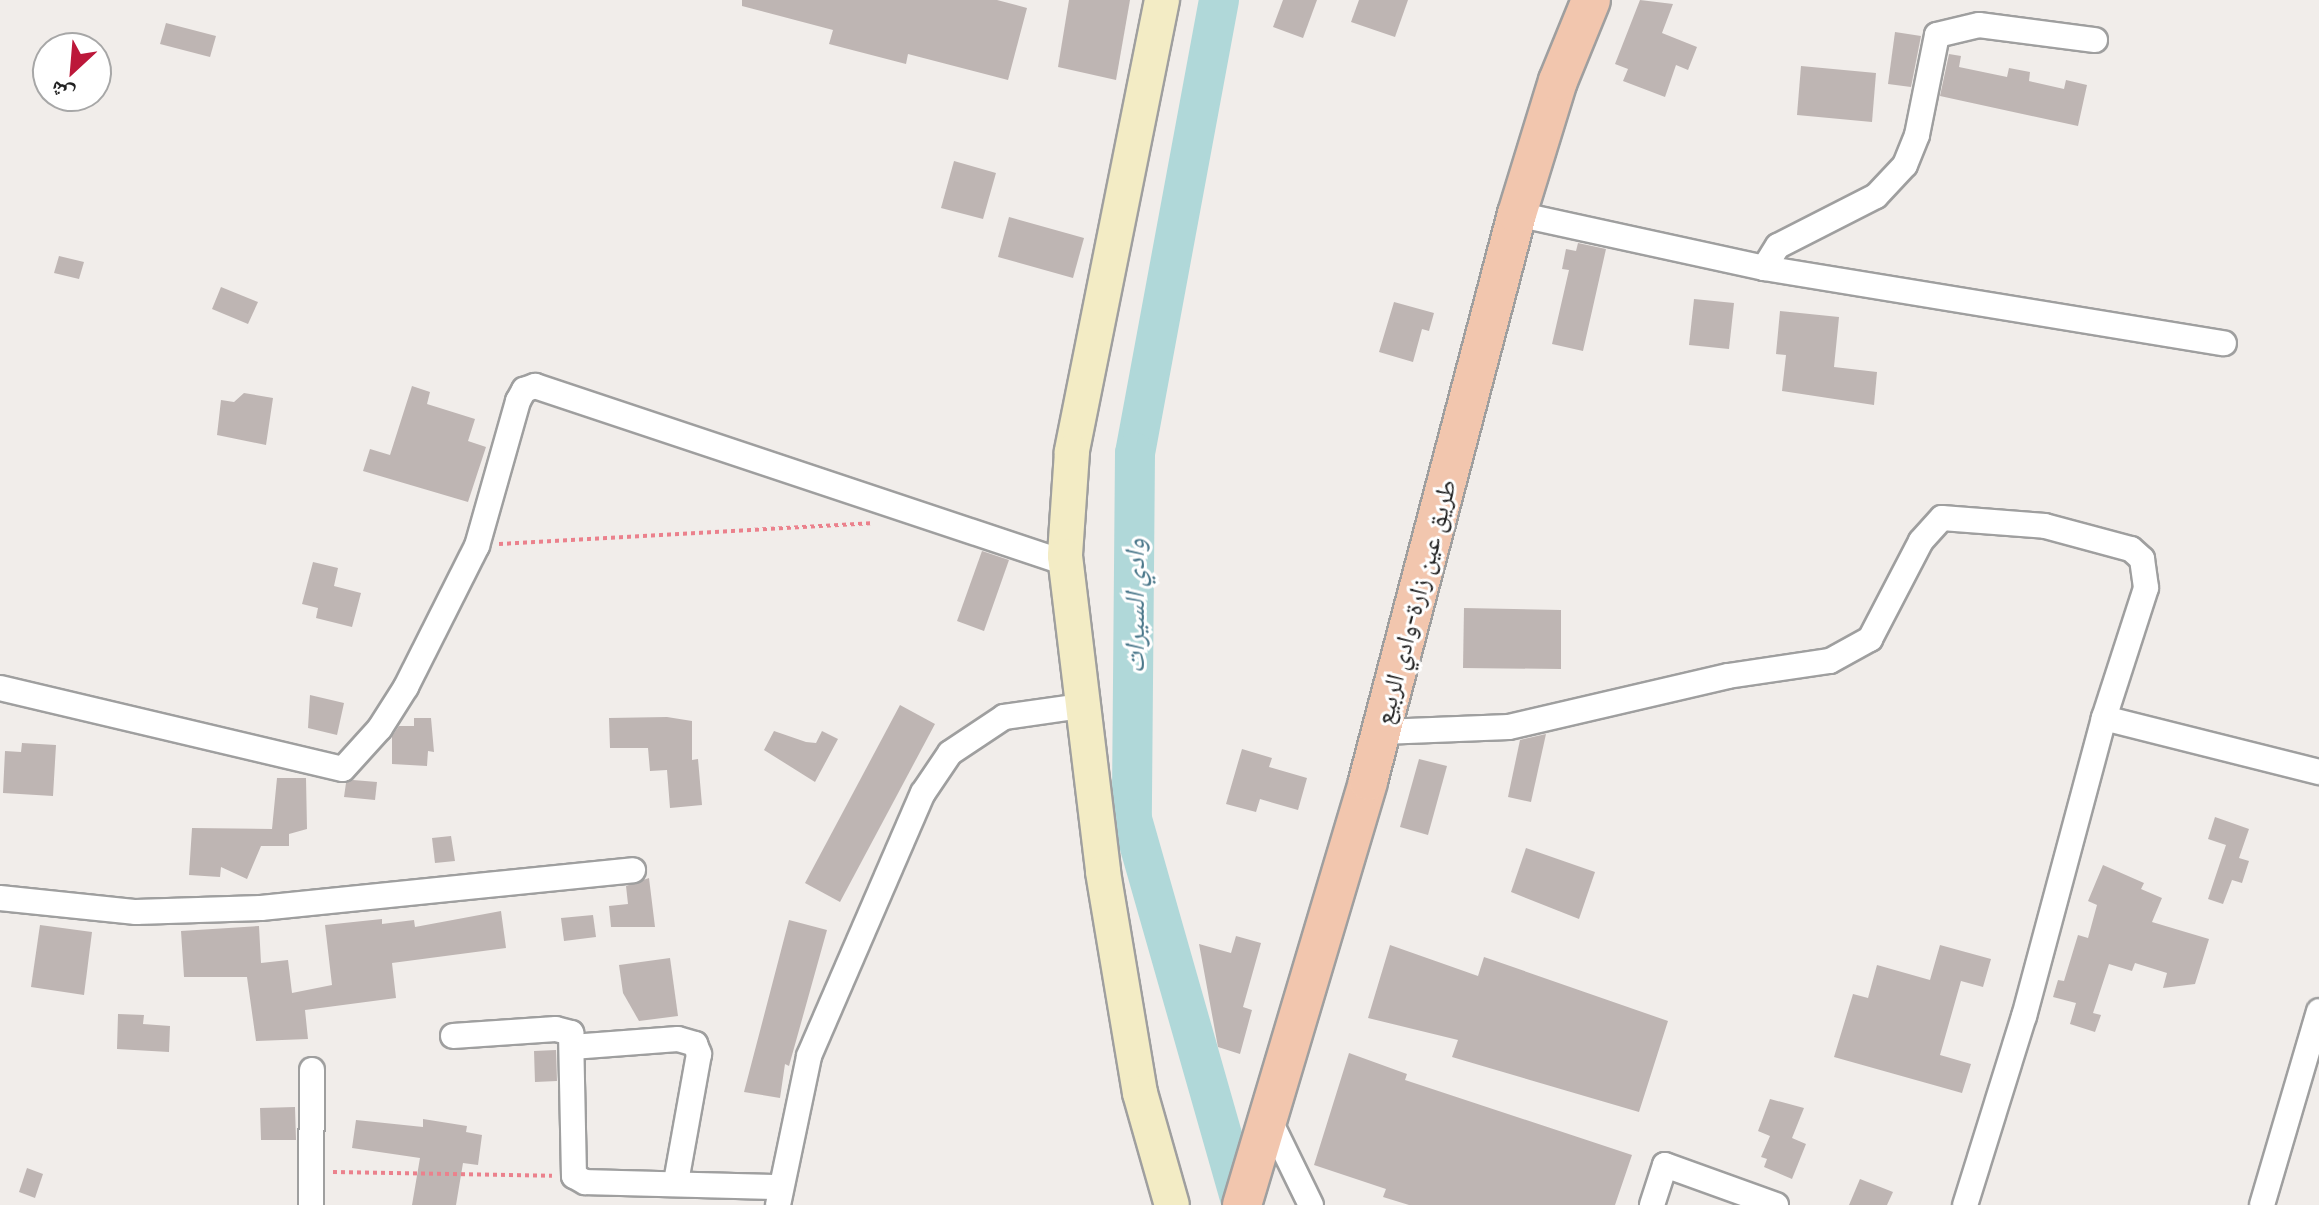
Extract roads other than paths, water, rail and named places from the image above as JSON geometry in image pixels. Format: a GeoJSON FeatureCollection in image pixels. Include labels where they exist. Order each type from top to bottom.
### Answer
{"type":"FeatureCollection","features":[{"type":"Feature","properties":{"kind":"main road"},"geometry":{"type":"LineString","coordinates":[[1162,0],[1072,452],[1066,563],[1080,706],[1140,1093],[1172,1205]]}},
{"type":"Feature","properties":{"kind":"main road","name":"طريق عين زارة-وادي الربيع"},"geometry":{"type":"LineString","coordinates":[[1243,1204],[1382,732],[1517,214],[1558,81],[1591,0]]}},
{"type":"Feature","properties":{"kind":"street"},"geometry":{"type":"LineString","coordinates":[[1764,268],[1778,246],[1876,196],[1905,165],[1917,135],[1937,35],[1979,25],[2095,40]]}},
{"type":"Feature","properties":{"kind":"street"},"geometry":{"type":"LineString","coordinates":[[1517,214],[1764,268],[2224,343]]}},
{"type":"Feature","properties":{"kind":"street"},"geometry":{"type":"LineString","coordinates":[[0,688],[343,769],[380,728],[406,687],[477,546],[518,401],[524,390],[535,386],[1066,563]]}},
{"type":"Feature","properties":{"kind":"street"},"geometry":{"type":"LineString","coordinates":[[1382,732],[1509,727],[1728,676],[1830,661],[1870,639],[1921,541],[1942,518],[2045,526],[2117,541],[2142,559],[2146,588],[2104,718],[2024,1016],[1965,1205]]}},
{"type":"Feature","properties":{"kind":"street"},"geometry":{"type":"LineString","coordinates":[[453,1036],[556,1029],[571,1033],[574,1176],[585,1182],[676,1182],[779,1196],[809,1056],[923,793],[950,753],[1004,717],[1080,706]]}},
{"type":"Feature","properties":{"kind":"street"},"geometry":{"type":"LineString","coordinates":[[2104,718],[2319,772]]}},
{"type":"Feature","properties":{"kind":"street"},"geometry":{"type":"LineString","coordinates":[[0,898],[136,912],[261,908],[633,870]]}},
{"type":"Feature","properties":{"kind":"street"},"geometry":{"type":"LineString","coordinates":[[2262,1205],[2319,1011]]}},
{"type":"Feature","properties":{"kind":"street"},"geometry":{"type":"LineString","coordinates":[[572,1047],[678,1039],[695,1044],[699,1054],[676,1182]]}},
{"type":"Feature","properties":{"kind":"street"},"geometry":{"type":"LineString","coordinates":[[311,1205],[312,1070]]}},
{"type":"Feature","properties":{"kind":"street"},"geometry":{"type":"LineString","coordinates":[[1268,1117],[1311,1205]]}},
{"type":"Feature","properties":{"kind":"street"},"geometry":{"type":"LineString","coordinates":[[1652,1205],[1665,1165],[1776,1205]]}},
{"type":"Feature","properties":{"kind":"waterway","name":"وادي السيرات"},"geometry":{"type":"LineString","coordinates":[[1219,0],[1135,453],[1132,819],[1242,1205]]}}]}
